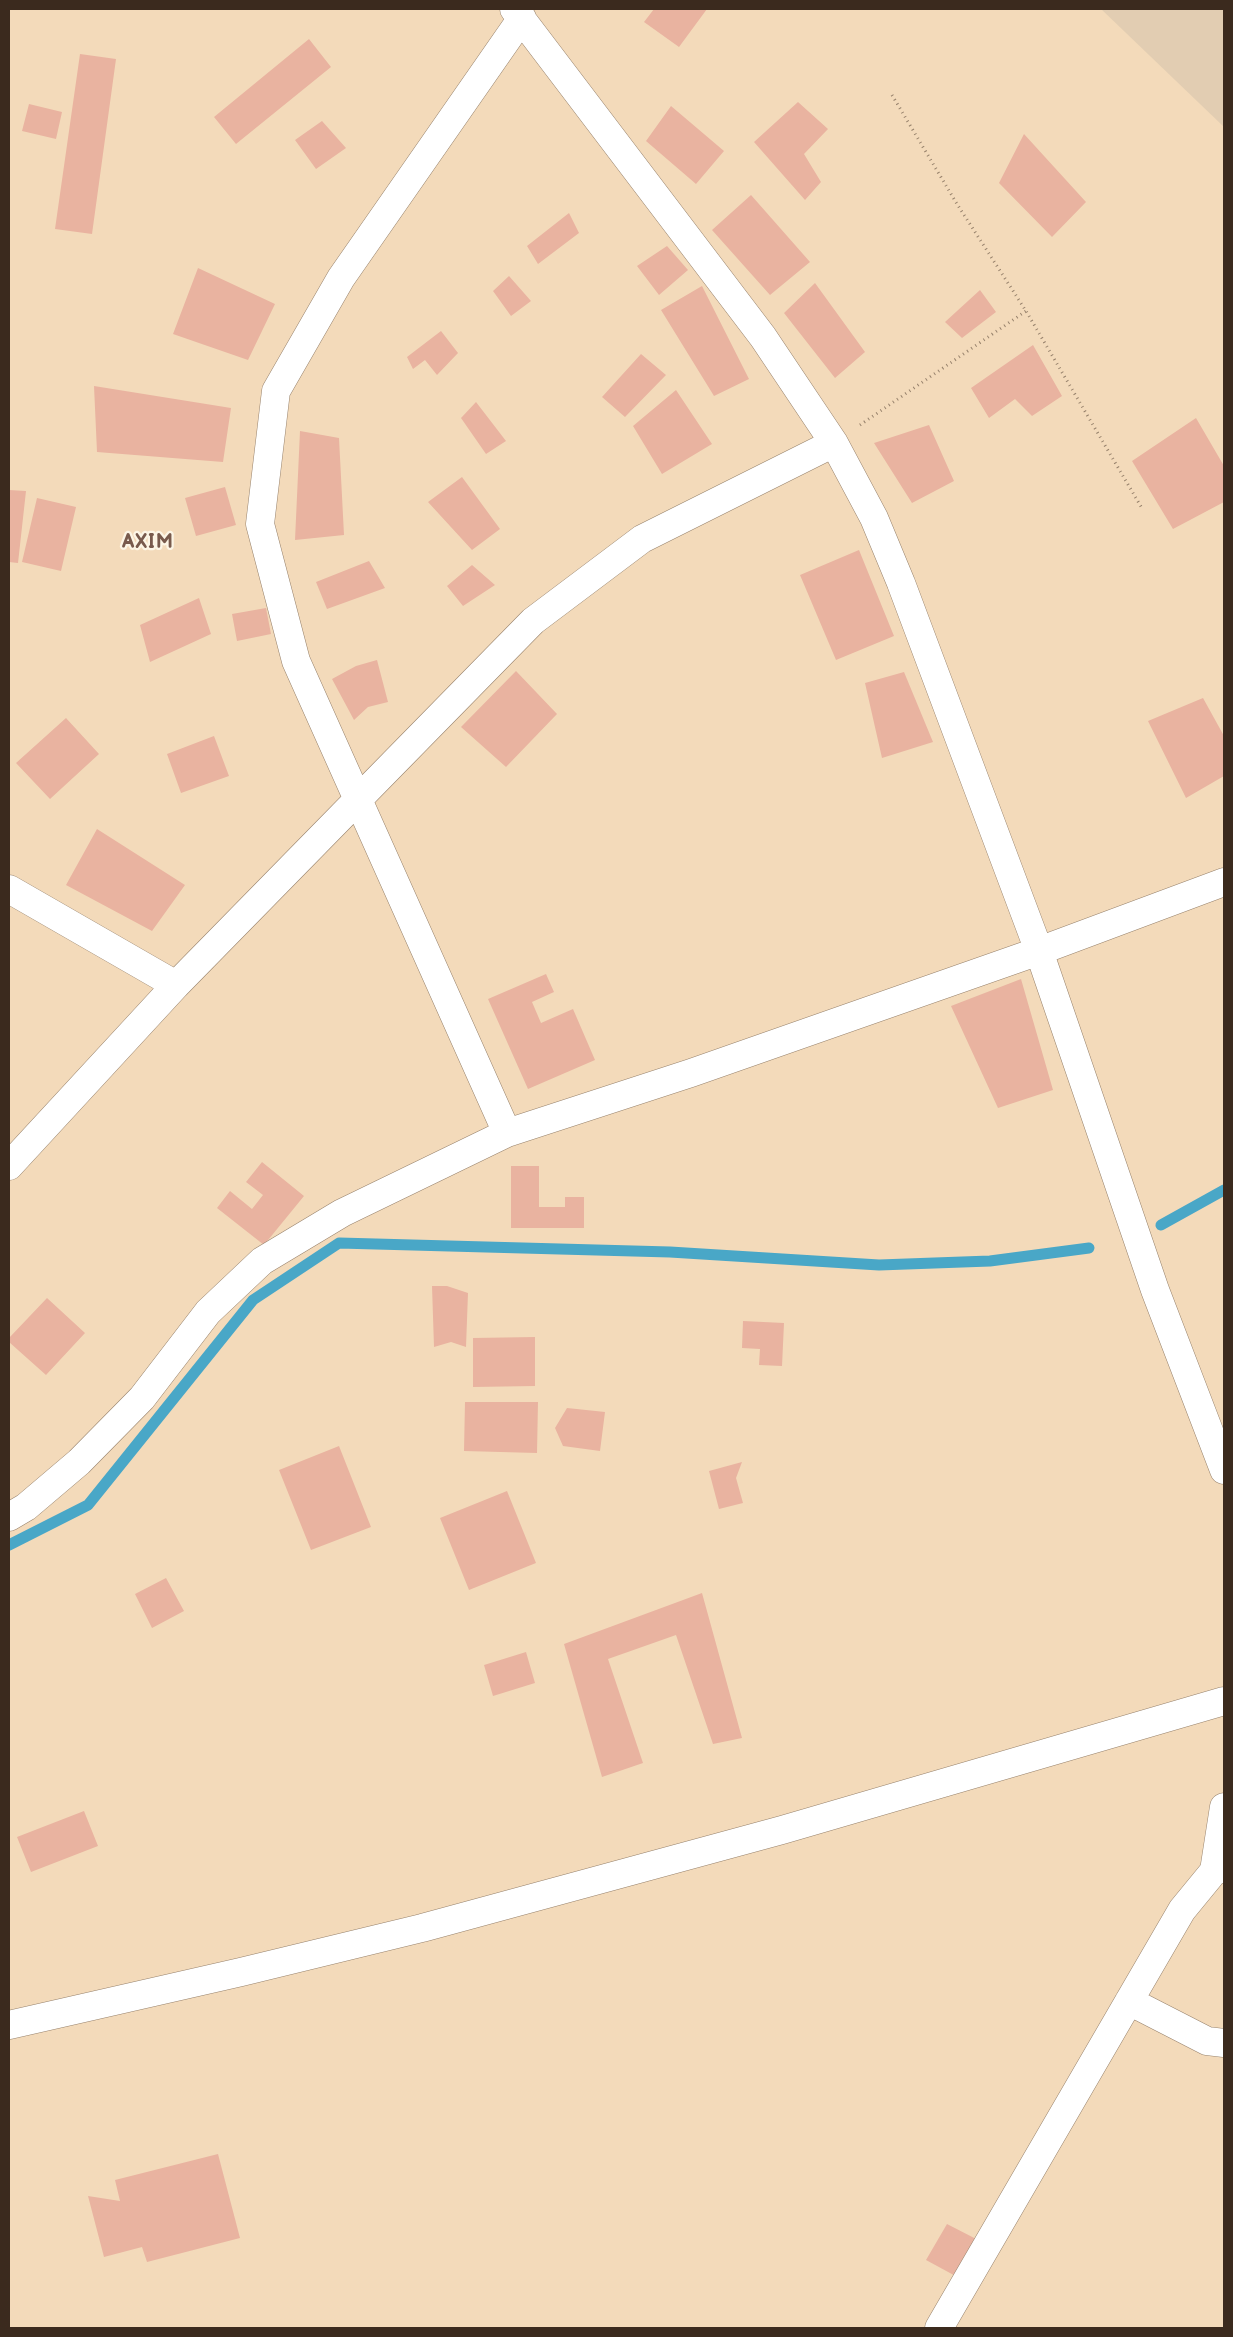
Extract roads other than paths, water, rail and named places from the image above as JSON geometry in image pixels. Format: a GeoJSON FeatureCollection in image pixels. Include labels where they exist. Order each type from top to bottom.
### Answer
{"type":"FeatureCollection","features":[{"type":"Feature","properties":{"kind":"street"},"geometry":{"type":"LineString","coordinates":[[507,1134],[296,660],[260,524],[276,391],[341,278],[518,14],[763,337],[834,442],[874,518],[901,584],[1040,951],[1154,1290],[1224,1470]]}},
{"type":"Feature","properties":{"kind":"street"},"geometry":{"type":"LineString","coordinates":[[9,1166],[176,985],[533,621],[642,538],[834,442]]}},
{"type":"Feature","properties":{"kind":"street"},"geometry":{"type":"LineString","coordinates":[[9,1517],[26,1507],[79,1462],[142,1398],[208,1312],[262,1261],[342,1212],[507,1134],[691,1073],[1040,951],[1224,882]]}},
{"type":"Feature","properties":{"kind":"street"},"geometry":{"type":"LineString","coordinates":[[9,889],[176,985]]}},
{"type":"Feature","properties":{"kind":"street"},"geometry":{"type":"LineString","coordinates":[[9,2025],[432,1926],[782,1830],[1224,1701]]}},
{"type":"Feature","properties":{"kind":"street"},"geometry":{"type":"LineString","coordinates":[[939,2328],[1182,1910],[1219,1869],[1224,1807]]}},
{"type":"Feature","properties":{"kind":"street"},"geometry":{"type":"LineString","coordinates":[[1129,2001],[1207,2041],[1224,2043]]}},
{"type":"Feature","properties":{"kind":"waterway"},"geometry":{"type":"LineString","coordinates":[[1161,1225],[1224,1190]]}},
{"type":"Feature","properties":{"kind":"waterway"},"geometry":{"type":"LineString","coordinates":[[9,1545],[88,1505],[253,1300],[339,1243],[670,1252],[879,1265],[990,1261],[1089,1248]]}},
{"type":"Feature","properties":{"kind":"district","name":"AXIM"},"geometry":{"type":"Point","coordinates":[148,543]}}]}
